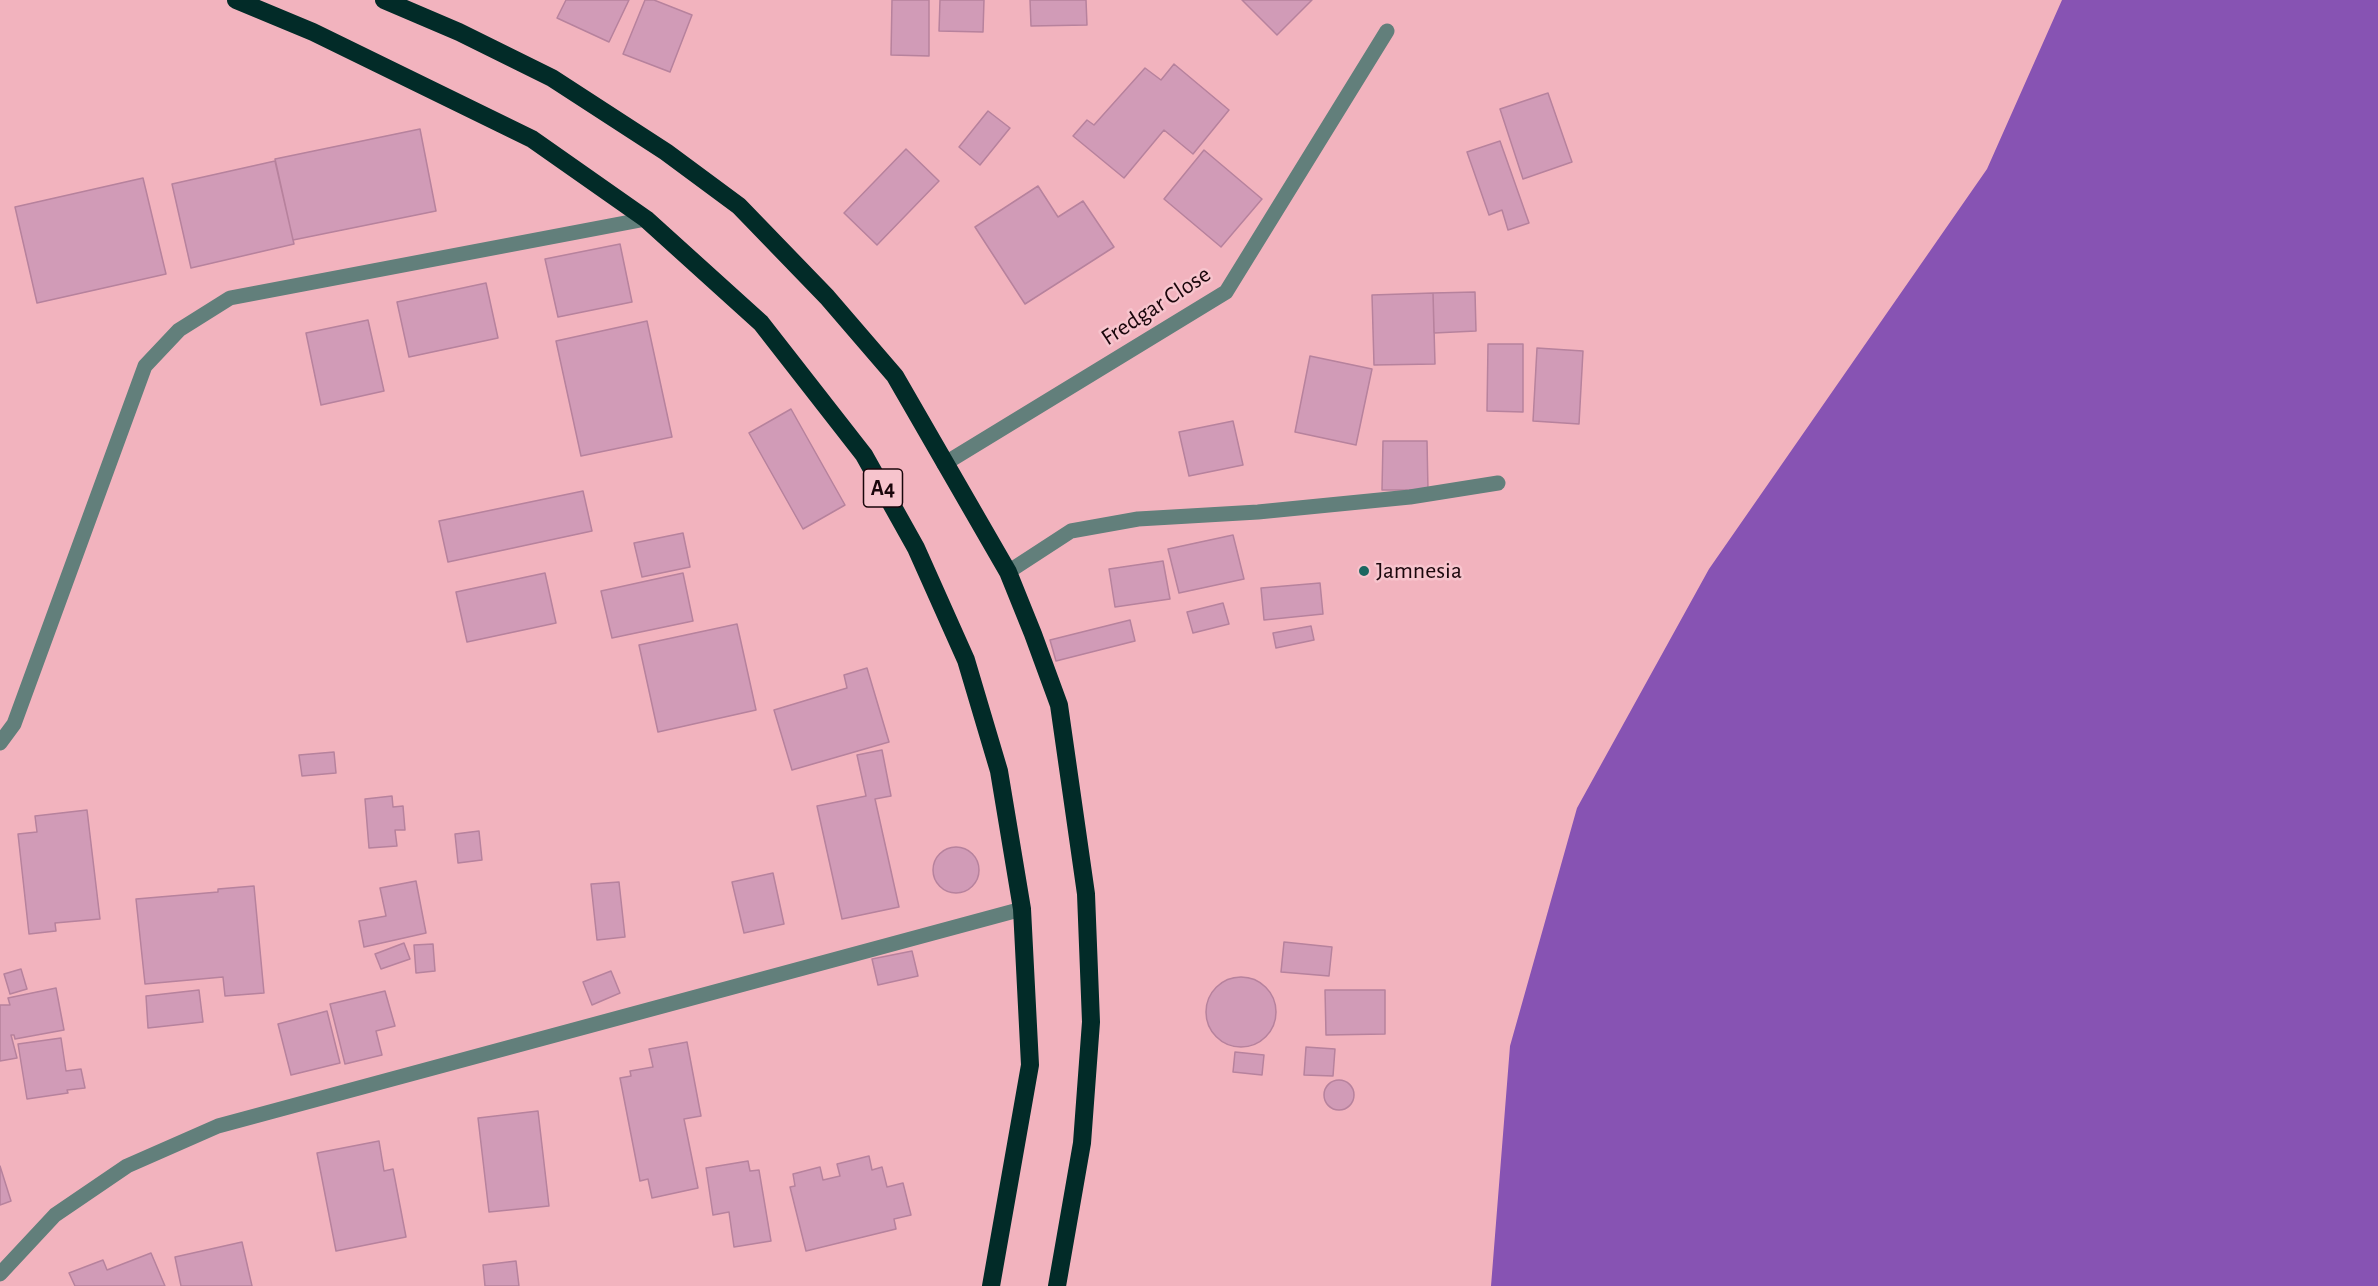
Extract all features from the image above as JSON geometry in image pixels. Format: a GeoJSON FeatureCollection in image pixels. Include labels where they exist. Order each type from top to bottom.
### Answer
{"type":"FeatureCollection","features":[{"type":"Feature","properties":{"kind":"highway","name":"A4"},"geometry":{"type":"LineString","coordinates":[[236,0],[313,33],[532,139],[646,219],[761,323],[864,455],[916,548],[966,660],[999,771],[1022,909],[1030,1065],[991,1286]]}},
{"type":"Feature","properties":{"kind":"highway"},"geometry":{"type":"LineString","coordinates":[[384,0],[459,32],[552,78],[666,152],[739,206],[827,297],[895,376],[1008,572],[1034,633],[1059,705],[1086,894],[1091,1022],[1083,1143],[1057,1286]]}},
{"type":"Feature","properties":{"kind":"street","name":"Fredgar Close"},"geometry":{"type":"LineString","coordinates":[[944,464],[1226,292],[1387,31]]}},
{"type":"Feature","properties":{"kind":"street"},"geometry":{"type":"LineString","coordinates":[[0,743],[14,724],[145,366],[178,330],[230,298],[646,219]]}},
{"type":"Feature","properties":{"kind":"street"},"geometry":{"type":"LineString","coordinates":[[1008,572],[1071,531],[1138,519],[1258,512],[1410,497],[1498,483]]}},
{"type":"Feature","properties":{"kind":"street"},"geometry":{"type":"LineString","coordinates":[[0,1274],[55,1215],[128,1166],[218,1126],[1022,909]]}},
{"type":"Feature","properties":{"kind":"shaded area"},"geometry":{"type":"Polygon","coordinates":[[[2062,0],[2378,0],[2378,1286],[1491,1286],[1510,1046],[1577,808],[1709,569],[1987,169],[2062,0]]]}},
{"type":"Feature","properties":{"kind":"building"},"geometry":{"type":"Polygon","coordinates":[[[566,0],[629,0],[609,42],[557,18],[566,0]]]}},
{"type":"Feature","properties":{"kind":"building"},"geometry":{"type":"Polygon","coordinates":[[[645,0],[654,0],[692,15],[670,72],[623,54],[645,0]]]}},
{"type":"Feature","properties":{"kind":"building"},"geometry":{"type":"Polygon","coordinates":[[[892,0],[929,0],[929,56],[891,55],[892,0]]]}},
{"type":"Feature","properties":{"kind":"building"},"geometry":{"type":"Polygon","coordinates":[[[940,0],[984,0],[983,32],[939,31],[940,0]]]}},
{"type":"Feature","properties":{"kind":"building"},"geometry":{"type":"Polygon","coordinates":[[[1030,0],[1086,0],[1087,25],[1031,26],[1030,0]]]}},
{"type":"Feature","properties":{"kind":"building"},"geometry":{"type":"Polygon","coordinates":[[[1242,0],[1312,0],[1277,35],[1242,0]]]}},
{"type":"Feature","properties":{"kind":"building"},"geometry":{"type":"Polygon","coordinates":[[[1174,64],[1229,110],[1193,154],[1164,130],[1124,178],[1073,136],[1087,120],[1094,125],[1145,68],[1161,80],[1174,64]]]}},
{"type":"Feature","properties":{"kind":"building"},"geometry":{"type":"Polygon","coordinates":[[[1548,93],[1572,162],[1523,179],[1500,109],[1548,93]]]}},
{"type":"Feature","properties":{"kind":"building"},"geometry":{"type":"Polygon","coordinates":[[[988,111],[1010,128],[980,165],[959,147],[988,111]]]}},
{"type":"Feature","properties":{"kind":"building"},"geometry":{"type":"Polygon","coordinates":[[[420,129],[436,211],[293,240],[275,159],[420,129]]]}},
{"type":"Feature","properties":{"kind":"building"},"geometry":{"type":"Polygon","coordinates":[[[1500,141],[1529,223],[1508,230],[1502,210],[1489,215],[1467,152],[1500,141]]]}},
{"type":"Feature","properties":{"kind":"building"},"geometry":{"type":"Polygon","coordinates":[[[906,149],[939,181],[877,245],[844,213],[906,149]]]}},
{"type":"Feature","properties":{"kind":"building"},"geometry":{"type":"Polygon","coordinates":[[[1204,150],[1262,199],[1221,247],[1164,199],[1204,150]]]}},
{"type":"Feature","properties":{"kind":"building"},"geometry":{"type":"Polygon","coordinates":[[[275,161],[294,244],[191,268],[172,184],[275,161]]]}},
{"type":"Feature","properties":{"kind":"building"},"geometry":{"type":"Polygon","coordinates":[[[143,178],[166,274],[37,303],[15,207],[143,178]]]}},
{"type":"Feature","properties":{"kind":"building"},"geometry":{"type":"Polygon","coordinates":[[[1038,186],[1058,217],[1083,201],[1114,247],[1025,304],[975,227],[1038,186]]]}},
{"type":"Feature","properties":{"kind":"building"},"geometry":{"type":"Polygon","coordinates":[[[620,244],[632,302],[558,317],[545,259],[620,244]]]}},
{"type":"Feature","properties":{"kind":"building"},"geometry":{"type":"Polygon","coordinates":[[[486,283],[498,338],[409,357],[397,302],[486,283]]]}},
{"type":"Feature","properties":{"kind":"building"},"geometry":{"type":"Polygon","coordinates":[[[1475,292],[1476,331],[1434,333],[1433,293],[1475,292]]]}},
{"type":"Feature","properties":{"kind":"building"},"geometry":{"type":"Polygon","coordinates":[[[1433,293],[1435,364],[1374,365],[1372,295],[1433,293]]]}},
{"type":"Feature","properties":{"kind":"building"},"geometry":{"type":"Polygon","coordinates":[[[368,320],[384,391],[321,405],[306,333],[368,320]]]}},
{"type":"Feature","properties":{"kind":"building"},"geometry":{"type":"Polygon","coordinates":[[[647,321],[672,437],[581,456],[556,341],[647,321]]]}},
{"type":"Feature","properties":{"kind":"building"},"geometry":{"type":"Polygon","coordinates":[[[1488,344],[1523,344],[1523,412],[1487,411],[1488,344]]]}},
{"type":"Feature","properties":{"kind":"building"},"geometry":{"type":"Polygon","coordinates":[[[1537,348],[1583,351],[1579,424],[1533,421],[1537,348]]]}},
{"type":"Feature","properties":{"kind":"building"},"geometry":{"type":"Polygon","coordinates":[[[1310,356],[1372,369],[1356,445],[1295,432],[1310,356]]]}},
{"type":"Feature","properties":{"kind":"building"},"geometry":{"type":"Polygon","coordinates":[[[791,409],[845,505],[803,529],[749,433],[791,409]]]}},
{"type":"Feature","properties":{"kind":"building"},"geometry":{"type":"Polygon","coordinates":[[[1233,421],[1243,465],[1189,476],[1179,432],[1233,421]]]}},
{"type":"Feature","properties":{"kind":"building"},"geometry":{"type":"Polygon","coordinates":[[[1383,441],[1427,441],[1428,490],[1382,490],[1383,441]]]}},
{"type":"Feature","properties":{"kind":"building"},"geometry":{"type":"Polygon","coordinates":[[[583,491],[592,531],[448,562],[439,521],[583,491]]]}},
{"type":"Feature","properties":{"kind":"building"},"geometry":{"type":"Polygon","coordinates":[[[683,533],[690,567],[642,577],[634,543],[683,533]]]}},
{"type":"Feature","properties":{"kind":"building"},"geometry":{"type":"Polygon","coordinates":[[[1233,535],[1244,579],[1179,593],[1168,549],[1233,535]]]}},
{"type":"Feature","properties":{"kind":"building"},"geometry":{"type":"Polygon","coordinates":[[[1163,561],[1170,599],[1115,607],[1109,569],[1163,561]]]}},
{"type":"Feature","properties":{"kind":"building"},"geometry":{"type":"Polygon","coordinates":[[[545,573],[556,623],[467,642],[456,592],[545,573]]]}},
{"type":"Feature","properties":{"kind":"building"},"geometry":{"type":"Polygon","coordinates":[[[683,573],[693,621],[612,638],[601,591],[683,573]]]}},
{"type":"Feature","properties":{"kind":"building"},"geometry":{"type":"Polygon","coordinates":[[[1320,583],[1323,614],[1264,620],[1261,588],[1320,583]]]}},
{"type":"Feature","properties":{"kind":"building"},"geometry":{"type":"Polygon","coordinates":[[[1223,603],[1229,624],[1193,633],[1187,612],[1223,603]]]}},
{"type":"Feature","properties":{"kind":"building"},"geometry":{"type":"Polygon","coordinates":[[[1130,620],[1135,641],[1056,661],[1050,640],[1130,620]]]}},
{"type":"Feature","properties":{"kind":"building"},"geometry":{"type":"Polygon","coordinates":[[[737,624],[756,710],[658,732],[639,645],[737,624]]]}},
{"type":"Feature","properties":{"kind":"building"},"geometry":{"type":"Polygon","coordinates":[[[1311,626],[1314,640],[1276,648],[1273,633],[1311,626]]]}},
{"type":"Feature","properties":{"kind":"building"},"geometry":{"type":"Polygon","coordinates":[[[867,668],[889,742],[792,770],[774,710],[847,688],[844,675],[867,668]]]}},
{"type":"Feature","properties":{"kind":"building"},"geometry":{"type":"Polygon","coordinates":[[[882,750],[891,796],[875,799],[899,907],[842,919],[817,806],[866,796],[857,755],[882,750]]]}},
{"type":"Feature","properties":{"kind":"building"},"geometry":{"type":"Polygon","coordinates":[[[334,752],[336,773],[302,776],[299,755],[334,752]]]}},
{"type":"Feature","properties":{"kind":"building"},"geometry":{"type":"Polygon","coordinates":[[[392,796],[393,807],[403,806],[405,830],[395,830],[397,846],[369,848],[365,799],[392,796]]]}},
{"type":"Feature","properties":{"kind":"building"},"geometry":{"type":"Polygon","coordinates":[[[87,810],[100,919],[55,923],[56,931],[29,934],[18,834],[37,832],[35,816],[87,810]]]}},
{"type":"Feature","properties":{"kind":"building"},"geometry":{"type":"Polygon","coordinates":[[[479,831],[482,860],[458,863],[455,834],[479,831]]]}},
{"type":"Feature","properties":{"kind":"building"},"geometry":{"type":"Polygon","coordinates":[[[956,847],[972,854],[979,870],[972,886],[956,893],[940,886],[933,870],[940,854],[956,847]]]}},
{"type":"Feature","properties":{"kind":"building"},"geometry":{"type":"Polygon","coordinates":[[[773,873],[784,924],[744,933],[732,882],[773,873]]]}},
{"type":"Feature","properties":{"kind":"building"},"geometry":{"type":"Polygon","coordinates":[[[416,881],[426,933],[364,947],[359,921],[386,916],[380,888],[416,881]]]}},
{"type":"Feature","properties":{"kind":"building"},"geometry":{"type":"Polygon","coordinates":[[[619,882],[625,937],[597,940],[591,884],[619,882]]]}},
{"type":"Feature","properties":{"kind":"building"},"geometry":{"type":"Polygon","coordinates":[[[254,886],[264,993],[225,996],[223,977],[145,984],[136,899],[218,892],[218,889],[254,886]]]}},
{"type":"Feature","properties":{"kind":"building"},"geometry":{"type":"Polygon","coordinates":[[[1284,942],[1332,947],[1329,976],[1281,972],[1284,942]]]}},
{"type":"Feature","properties":{"kind":"building"},"geometry":{"type":"Polygon","coordinates":[[[404,943],[410,959],[381,969],[375,954],[404,943]]]}},
{"type":"Feature","properties":{"kind":"building"},"geometry":{"type":"Polygon","coordinates":[[[433,944],[435,971],[416,973],[414,945],[433,944]]]}},
{"type":"Feature","properties":{"kind":"building"},"geometry":{"type":"Polygon","coordinates":[[[912,951],[918,976],[878,985],[872,959],[912,951]]]}},
{"type":"Feature","properties":{"kind":"building"},"geometry":{"type":"Polygon","coordinates":[[[21,969],[27,989],[10,994],[4,974],[21,969]]]}},
{"type":"Feature","properties":{"kind":"building"},"geometry":{"type":"Polygon","coordinates":[[[611,971],[620,993],[592,1005],[583,982],[611,971]]]}},
{"type":"Feature","properties":{"kind":"building"},"geometry":{"type":"Polygon","coordinates":[[[1248,977],[1261,983],[1270,992],[1274,998],[1276,1012],[1274,1026],[1266,1037],[1255,1045],[1234,1047],[1216,1037],[1208,1026],[1206,1005],[1216,987],[1227,979],[1248,977]]]}},
{"type":"Feature","properties":{"kind":"building"},"geometry":{"type":"Polygon","coordinates":[[[56,988],[64,1030],[15,1039],[14,1035],[11,1035],[17,1058],[0,1061],[0,1005],[10,1005],[8,998],[56,988]]]}},
{"type":"Feature","properties":{"kind":"building"},"geometry":{"type":"Polygon","coordinates":[[[199,990],[203,1022],[148,1028],[146,996],[199,990]]]}},
{"type":"Feature","properties":{"kind":"building"},"geometry":{"type":"Polygon","coordinates":[[[1325,990],[1385,990],[1385,1034],[1326,1035],[1325,990]]]}},
{"type":"Feature","properties":{"kind":"building"},"geometry":{"type":"Polygon","coordinates":[[[385,991],[395,1026],[376,1031],[382,1055],[345,1064],[330,1004],[385,991]]]}},
{"type":"Feature","properties":{"kind":"building"},"geometry":{"type":"Polygon","coordinates":[[[327,1011],[340,1063],[291,1075],[278,1024],[327,1011]]]}},
{"type":"Feature","properties":{"kind":"building"},"geometry":{"type":"Polygon","coordinates":[[[61,1038],[66,1071],[81,1069],[85,1088],[27,1099],[18,1044],[61,1038]]]}},
{"type":"Feature","properties":{"kind":"building"},"geometry":{"type":"Polygon","coordinates":[[[687,1042],[701,1116],[684,1119],[698,1188],[652,1198],[648,1179],[640,1181],[620,1078],[631,1076],[630,1071],[653,1067],[649,1049],[687,1042]]]}},
{"type":"Feature","properties":{"kind":"building"},"geometry":{"type":"Polygon","coordinates":[[[1306,1047],[1335,1049],[1333,1076],[1304,1075],[1306,1047]]]}},
{"type":"Feature","properties":{"kind":"building"},"geometry":{"type":"Polygon","coordinates":[[[1235,1052],[1264,1055],[1262,1075],[1233,1072],[1235,1052]]]}},
{"type":"Feature","properties":{"kind":"building"},"geometry":{"type":"Polygon","coordinates":[[[1339,1080],[1350,1084],[1354,1095],[1350,1106],[1339,1110],[1328,1106],[1324,1095],[1328,1084],[1339,1080]]]}},
{"type":"Feature","properties":{"kind":"building"},"geometry":{"type":"Polygon","coordinates":[[[538,1111],[549,1206],[489,1212],[478,1118],[538,1111]]]}},
{"type":"Feature","properties":{"kind":"building"},"geometry":{"type":"Polygon","coordinates":[[[379,1141],[384,1171],[393,1169],[406,1237],[336,1251],[317,1153],[379,1141]]]}},
{"type":"Feature","properties":{"kind":"building"},"geometry":{"type":"Polygon","coordinates":[[[869,1156],[872,1170],[882,1167],[887,1187],[903,1183],[911,1215],[894,1219],[896,1229],[806,1251],[790,1187],[795,1186],[793,1174],[820,1167],[823,1180],[840,1176],[837,1164],[869,1156]]]}},
{"type":"Feature","properties":{"kind":"building"},"geometry":{"type":"Polygon","coordinates":[[[748,1161],[750,1171],[759,1170],[771,1241],[734,1247],[729,1212],[713,1215],[706,1168],[748,1161]]]}},
{"type":"Feature","properties":{"kind":"building"},"geometry":{"type":"Polygon","coordinates":[[[0,1166],[11,1201],[0,1205],[0,1166]]]}},
{"type":"Feature","properties":{"kind":"building"},"geometry":{"type":"Polygon","coordinates":[[[242,1242],[252,1286],[181,1286],[175,1257],[242,1242]]]}},
{"type":"Feature","properties":{"kind":"building"},"geometry":{"type":"Polygon","coordinates":[[[151,1253],[165,1286],[75,1286],[69,1273],[103,1260],[107,1270],[151,1253]]]}},
{"type":"Feature","properties":{"kind":"building"},"geometry":{"type":"Polygon","coordinates":[[[516,1261],[519,1286],[485,1286],[483,1265],[516,1261]]]}},
{"type":"Feature","properties":{"kind":"place","name":"Jamnesia"},"geometry":{"type":"Point","coordinates":[1364,571]}}]}
